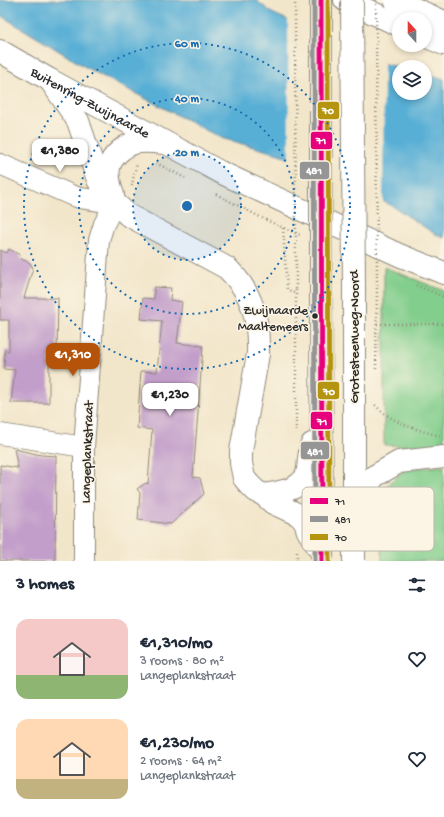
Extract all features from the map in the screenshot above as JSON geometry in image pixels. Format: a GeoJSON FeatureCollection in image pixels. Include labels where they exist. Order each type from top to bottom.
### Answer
{"type":"FeatureCollection","features":[{"type":"Feature","properties":{"kind":"highway"},"geometry":{"type":"LineString","coordinates":[[318,487],[322,430],[321,0]]}},
{"type":"Feature","properties":{"kind":"highway"},"geometry":{"type":"LineString","coordinates":[[345,0],[392,22]]}},
{"type":"Feature","properties":{"kind":"highway","name":"Grotesteenweg-Noord"},"geometry":{"type":"LineString","coordinates":[[352,0],[354,487]]}},
{"type":"Feature","properties":{"kind":"highway"},"geometry":{"type":"LineString","coordinates":[[395,0],[444,22]]}},
{"type":"Feature","properties":{"kind":"highway"},"geometry":{"type":"LineString","coordinates":[[417,10],[437,10],[444,7]]}},
{"type":"Feature","properties":{"kind":"highway"},"geometry":{"type":"LineString","coordinates":[[432,39],[444,44]]}},
{"type":"Feature","properties":{"kind":"highway","name":"Buitenring-Zwijnaarde"},"geometry":{"type":"LineString","coordinates":[[0,51],[50,80],[220,172],[400,255],[444,273]]}},
{"type":"Feature","properties":{"kind":"highway"},"geometry":{"type":"LineString","coordinates":[[50,80],[78,121],[98,180],[115,203],[128,215],[227,268],[236,277],[250,300],[257,326],[258,347],[241,451],[241,462],[244,478],[256,491],[264,495],[273,503],[299,515],[302,518]]}},
{"type":"Feature","properties":{"kind":"highway"},"geometry":{"type":"LineString","coordinates":[[115,203],[109,181],[109,167],[113,158],[125,147],[138,142],[166,143]]}},
{"type":"Feature","properties":{"kind":"highway"},"geometry":{"type":"LineString","coordinates":[[264,495],[289,490],[298,485],[307,473],[311,446],[322,430]]}},
{"type":"Feature","properties":{"kind":"highway"},"geometry":{"type":"LineString","coordinates":[[369,487],[373,477],[399,462],[444,457]]}},
{"type":"Feature","properties":{"kind":"street"},"geometry":{"type":"LineString","coordinates":[[0,164],[71,196],[115,203]]}},
{"type":"Feature","properties":{"kind":"street","name":"Langeplankstraat"},"geometry":{"type":"LineString","coordinates":[[84,561],[84,446],[99,240],[104,224],[115,203]]}},
{"type":"Feature","properties":{"kind":"street"},"geometry":{"type":"LineString","coordinates":[[0,434],[84,446]]}},
{"type":"Feature","properties":{"kind":"path"},"geometry":{"type":"LineString","coordinates":[[296,0],[296,435]]}},
{"type":"Feature","properties":{"kind":"path"},"geometry":{"type":"LineString","coordinates":[[376,0],[377,290]]}},
{"type":"Feature","properties":{"kind":"path"},"geometry":{"type":"LineString","coordinates":[[134,192],[132,179],[138,160]]}},
{"type":"Feature","properties":{"kind":"path"},"geometry":{"type":"LineString","coordinates":[[283,228],[287,289],[296,292]]}},
{"type":"Feature","properties":{"kind":"path"},"geometry":{"type":"LineString","coordinates":[[377,324],[444,324]]}},
{"type":"Feature","properties":{"kind":"path"},"geometry":{"type":"LineString","coordinates":[[375,405],[385,414],[408,427],[444,438]]}},
{"type":"Feature","properties":{"kind":"green space"},"geometry":{"type":"Polygon","coordinates":[[[384,267],[444,291],[444,448],[384,445],[384,267]]]}},
{"type":"Feature","properties":{"kind":"green space"},"geometry":{"type":"Polygon","coordinates":[[[444,466],[444,561],[382,561],[382,551],[434,551],[434,487],[385,487],[406,469],[444,466]]]}},
{"type":"Feature","properties":{"kind":"water"},"geometry":{"type":"Polygon","coordinates":[[[0,0],[256,0],[272,13],[385,64],[392,66],[392,100],[432,100],[432,75],[444,79],[444,238],[435,234],[391,205],[279,154],[221,138],[87,68],[0,15],[0,0]]]}},
{"type":"Feature","properties":{"kind":"pier"},"geometry":{"type":"Polygon","coordinates":[[[288,18],[384,62],[383,204],[289,161],[288,18]]]}},
{"type":"Feature","properties":{"kind":"building"},"geometry":{"type":"Polygon","coordinates":[[[9,249],[20,255],[21,259],[30,263],[33,268],[24,298],[58,298],[57,352],[49,352],[49,403],[11,403],[15,370],[4,369],[5,350],[9,351],[9,320],[0,320],[0,250],[7,253],[9,249]]]}},
{"type":"Feature","properties":{"kind":"building"},"geometry":{"type":"Polygon","coordinates":[[[154,287],[171,288],[170,300],[182,302],[177,343],[203,346],[193,477],[200,478],[204,494],[171,524],[138,520],[140,493],[137,489],[146,483],[148,484],[152,430],[137,428],[141,371],[157,372],[162,321],[141,319],[143,298],[154,299],[154,287]]]}},
{"type":"Feature","properties":{"kind":"building"},"geometry":{"type":"Polygon","coordinates":[[[14,449],[41,455],[56,456],[55,561],[0,561],[0,465],[18,468],[14,449]]]}},
{"type":"Feature","properties":{"kind":"transit line","name":"481"},"geometry":{"type":"LineString","coordinates":[[314,0],[315,487]]}},
{"type":"Feature","properties":{"kind":"transit line","name":"71"},"geometry":{"type":"LineString","coordinates":[[321,0],[322,487]]}},
{"type":"Feature","properties":{"kind":"transit line","name":"70"},"geometry":{"type":"LineString","coordinates":[[328,0],[329,487]]}},
{"type":"Feature","properties":{"kind":"transit line","name":"481"},"geometry":{"type":"LineString","coordinates":[[315,551],[315,561]]}},
{"type":"Feature","properties":{"kind":"transit line","name":"71"},"geometry":{"type":"LineString","coordinates":[[322,551],[322,561]]}},
{"type":"Feature","properties":{"kind":"transit line","name":"70"},"geometry":{"type":"LineString","coordinates":[[329,551],[329,561]]}},
{"type":"Feature","properties":{"kind":"place","name":"Zwijnaarde Maaltemeers"},"geometry":{"type":"Point","coordinates":[315,316]}}]}
